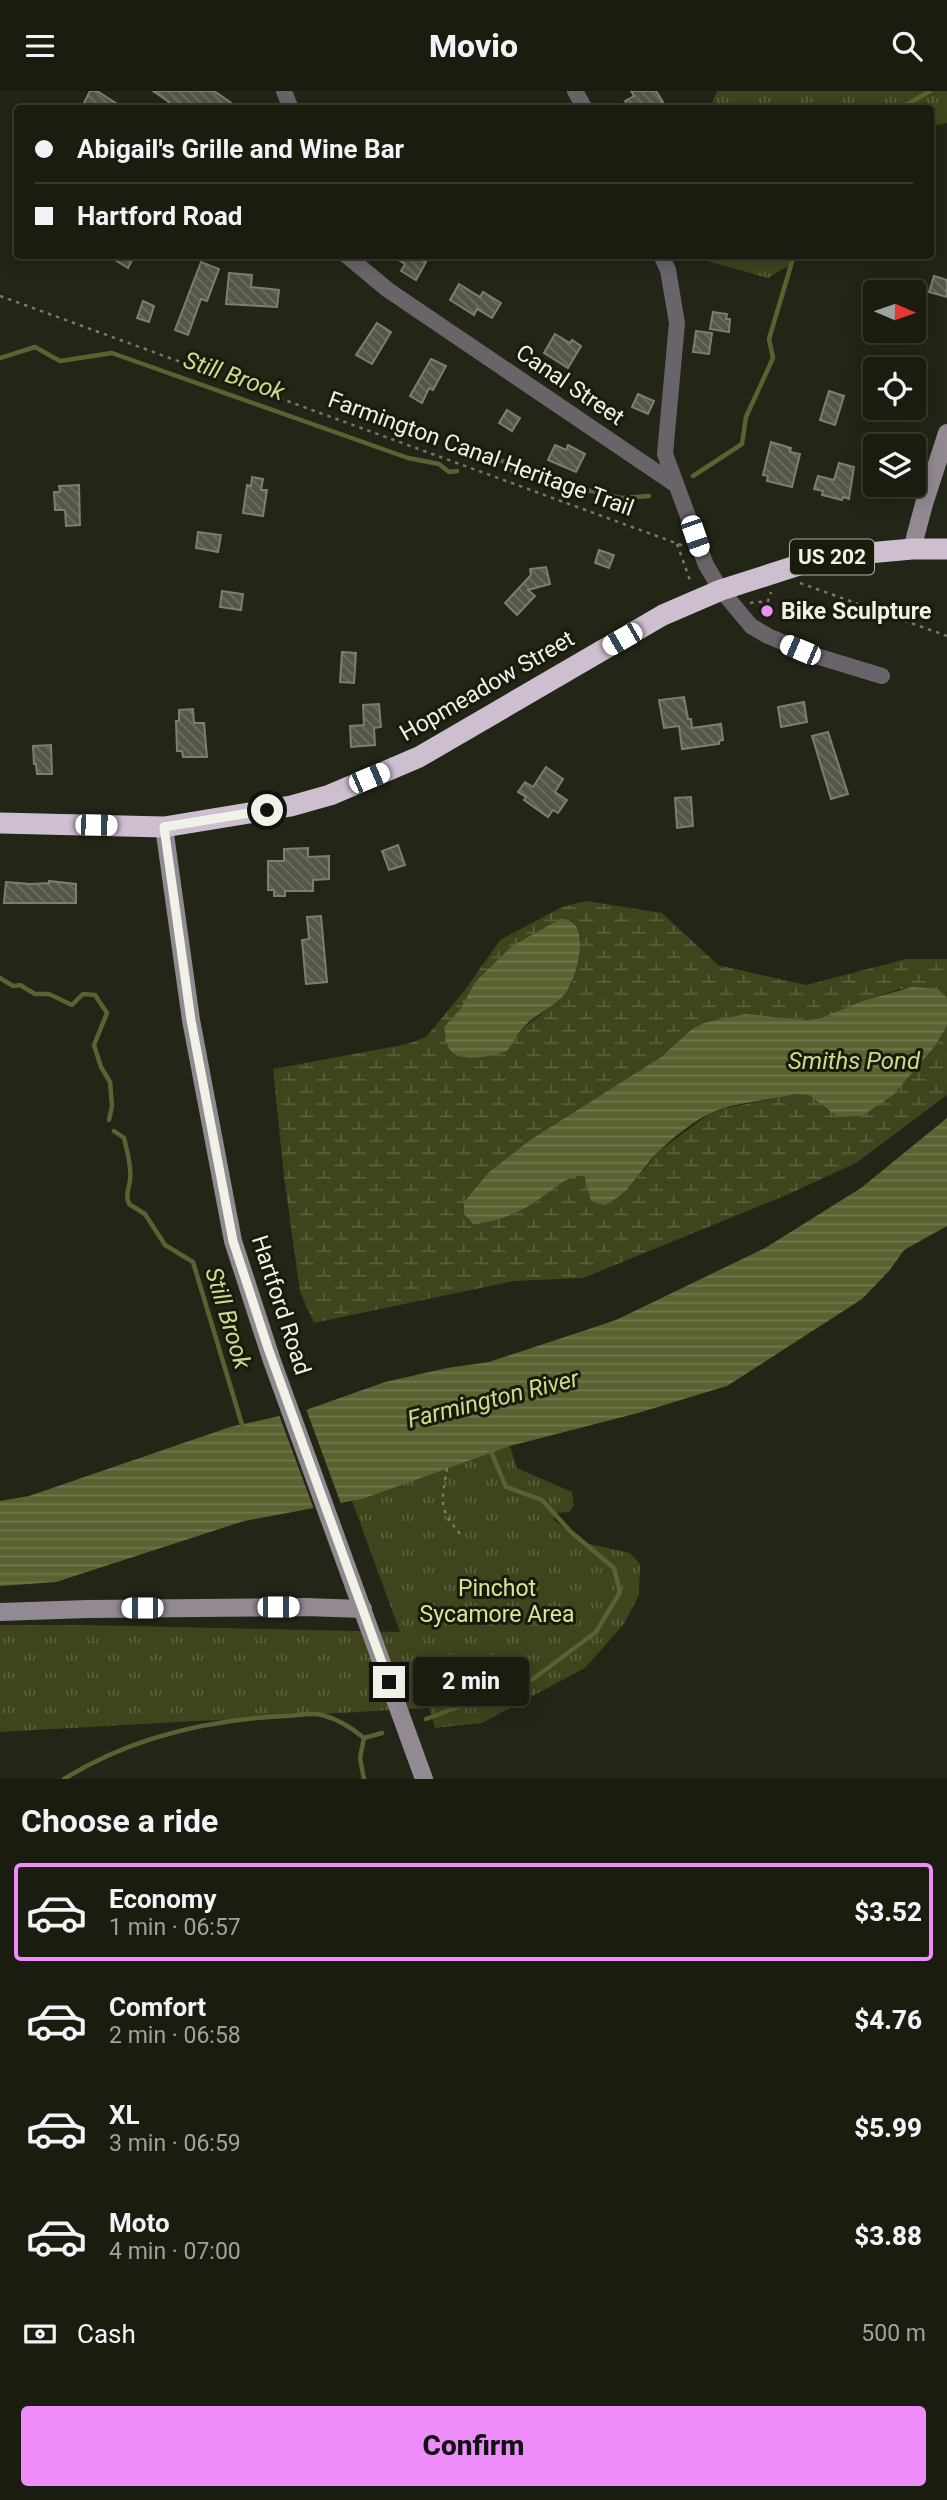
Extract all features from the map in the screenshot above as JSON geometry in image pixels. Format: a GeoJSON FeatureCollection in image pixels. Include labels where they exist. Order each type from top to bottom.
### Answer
{"type":"FeatureCollection","features":[{"type":"Feature","properties":{"kind":"highway","name":"Hopmeadow Street"},"geometry":{"type":"LineString","coordinates":[[0,823],[164,827],[291,806],[330,795],[419,757],[663,615],[721,590],[824,558],[912,549],[947,549]]}},
{"type":"Feature","properties":{"kind":"main road"},"geometry":{"type":"LineString","coordinates":[[912,549],[947,433]]}},
{"type":"Feature","properties":{"kind":"main road","name":"Hartford Road"},"geometry":{"type":"LineString","coordinates":[[164,827],[191,1020],[228,1217],[248,1291],[424,1779]]}},
{"type":"Feature","properties":{"kind":"main road"},"geometry":{"type":"LineString","coordinates":[[0,1612],[291,1607],[363,1609]]}},
{"type":"Feature","properties":{"kind":"street","name":"Canal Street"},"geometry":{"type":"LineString","coordinates":[[351,259],[388,289],[676,485]]}},
{"type":"Feature","properties":{"kind":"street"},"geometry":{"type":"LineString","coordinates":[[663,259],[668,270],[677,323],[665,454],[706,565],[721,590],[751,626],[813,655],[882,676]]}},
{"type":"Feature","properties":{"kind":"path","name":"Farmington Canal Heritage Trail"},"geometry":{"type":"LineString","coordinates":[[0,296],[677,544],[690,580]]}},
{"type":"Feature","properties":{"kind":"path"},"geometry":{"type":"LineString","coordinates":[[803,583],[947,636]]}},
{"type":"Feature","properties":{"kind":"path"},"geometry":{"type":"LineString","coordinates":[[447,1468],[442,1504],[445,1515],[460,1534]]}},
{"type":"Feature","properties":{"kind":"green space"},"geometry":{"type":"Polygon","coordinates":[[[717,91],[947,91],[947,123],[934,125],[934,105],[711,105],[717,91]]]}},
{"type":"Feature","properties":{"kind":"green space"},"geometry":{"type":"Polygon","coordinates":[[[700,259],[795,259],[793,263],[768,278],[700,259]]]}},
{"type":"Feature","properties":{"kind":"green space"},"geometry":{"type":"Polygon","coordinates":[[[586,901],[662,913],[718,965],[806,985],[906,959],[947,959],[947,998],[938,989],[899,989],[821,1018],[809,1020],[771,1016],[692,1029],[661,1057],[530,1140],[489,1172],[473,1224],[500,1219],[517,1212],[571,1178],[584,1176],[591,1201],[633,1183],[659,1151],[709,1114],[722,1109],[809,1094],[828,1110],[935,1046],[947,1026],[947,1095],[856,1163],[789,1194],[583,1278],[514,1281],[314,1323],[300,1292],[273,1069],[407,1044],[426,1037],[465,990],[500,940],[562,907],[586,901]],[[560,919],[512,946],[475,982],[461,1008],[444,1027],[450,1049],[507,1051],[522,1029],[560,999],[572,983],[580,937],[572,921],[560,919]]]}},
{"type":"Feature","properties":{"kind":"green space","name":"Pinchot Sycamore Area"},"geometry":{"type":"Polygon","coordinates":[[[510,1446],[517,1468],[572,1492],[574,1506],[569,1512],[555,1513],[554,1520],[585,1543],[630,1553],[640,1564],[639,1595],[624,1624],[585,1668],[482,1723],[435,1728],[429,1708],[0,1732],[0,1625],[400,1632],[352,1501],[510,1446]]]}},
{"type":"Feature","properties":{"kind":"water"},"geometry":{"type":"Polygon","coordinates":[[[560,919],[570,921],[577,928],[580,938],[574,977],[564,995],[527,1024],[507,1051],[469,1057],[450,1050],[444,1027],[461,1008],[475,982],[512,946],[560,919]]]}},
{"type":"Feature","properties":{"kind":"water","name":"Smiths Pond"},"geometry":{"type":"Polygon","coordinates":[[[912,987],[938,989],[947,998],[947,1026],[935,1046],[893,1095],[862,1116],[838,1117],[809,1095],[796,1094],[730,1106],[704,1116],[680,1133],[658,1152],[627,1189],[604,1205],[591,1201],[584,1176],[566,1180],[526,1208],[500,1219],[473,1224],[464,1214],[464,1202],[489,1172],[530,1140],[661,1057],[692,1029],[704,1023],[745,1014],[808,1020],[821,1018],[863,1001],[912,987]]]}},
{"type":"Feature","properties":{"kind":"water","name":"Farmington River"},"geometry":{"type":"Polygon","coordinates":[[[947,1118],[947,1226],[904,1250],[889,1271],[862,1299],[727,1386],[638,1413],[510,1446],[362,1499],[244,1521],[56,1582],[0,1586],[0,1501],[29,1496],[230,1427],[306,1410],[385,1382],[489,1362],[616,1320],[765,1248],[861,1188],[947,1118]]]}},
{"type":"Feature","properties":{"kind":"pier"},"geometry":{"type":"Polygon","coordinates":[[[305,1406],[342,1507],[315,1512],[278,1412],[305,1406]]]}},
{"type":"Feature","properties":{"kind":"building"},"geometry":{"type":"Polygon","coordinates":[[[90,91],[97,91],[119,105],[83,105],[90,91]]]}},
{"type":"Feature","properties":{"kind":"building"},"geometry":{"type":"Polygon","coordinates":[[[153,91],[214,91],[234,105],[167,105],[169,102],[153,91]]]}},
{"type":"Feature","properties":{"kind":"building"},"geometry":{"type":"Polygon","coordinates":[[[631,91],[656,91],[663,102],[658,105],[628,105],[625,101],[634,96],[631,91]]]}},
{"type":"Feature","properties":{"kind":"building"},"geometry":{"type":"Polygon","coordinates":[[[113,259],[133,259],[128,268],[113,259]]]}},
{"type":"Feature","properties":{"kind":"building"},"geometry":{"type":"Polygon","coordinates":[[[397,259],[421,259],[426,262],[416,280],[401,271],[405,264],[397,259]]]}},
{"type":"Feature","properties":{"kind":"building"},"geometry":{"type":"Polygon","coordinates":[[[201,262],[219,269],[207,301],[201,299],[188,335],[175,330],[201,262]]]}},
{"type":"Feature","properties":{"kind":"building"},"geometry":{"type":"Polygon","coordinates":[[[229,273],[252,275],[251,287],[279,290],[277,307],[226,304],[229,273]]]}},
{"type":"Feature","properties":{"kind":"building"},"geometry":{"type":"Polygon","coordinates":[[[934,276],[947,280],[947,297],[929,292],[934,276]]]}},
{"type":"Feature","properties":{"kind":"building"},"geometry":{"type":"Polygon","coordinates":[[[459,284],[480,297],[483,292],[501,303],[492,318],[477,309],[474,315],[450,300],[459,284]]]}},
{"type":"Feature","properties":{"kind":"building"},"geometry":{"type":"Polygon","coordinates":[[[143,301],[154,306],[149,322],[137,318],[143,301]]]}},
{"type":"Feature","properties":{"kind":"building"},"geometry":{"type":"Polygon","coordinates":[[[713,312],[727,314],[726,319],[730,319],[729,332],[710,329],[713,312]]]}},
{"type":"Feature","properties":{"kind":"building"},"geometry":{"type":"Polygon","coordinates":[[[377,323],[391,332],[372,364],[356,355],[377,323]]]}},
{"type":"Feature","properties":{"kind":"building"},"geometry":{"type":"Polygon","coordinates":[[[696,331],[712,333],[709,354],[693,352],[696,331]]]}},
{"type":"Feature","properties":{"kind":"building"},"geometry":{"type":"Polygon","coordinates":[[[555,334],[581,346],[568,368],[544,353],[555,334]]]}},
{"type":"Feature","properties":{"kind":"building"},"geometry":{"type":"Polygon","coordinates":[[[431,359],[446,366],[433,390],[429,388],[422,403],[410,396],[431,359]]]}},
{"type":"Feature","properties":{"kind":"building"},"geometry":{"type":"Polygon","coordinates":[[[829,391],[844,396],[835,425],[820,420],[829,391]]]}},
{"type":"Feature","properties":{"kind":"building"},"geometry":{"type":"Polygon","coordinates":[[[638,394],[654,401],[648,414],[632,407],[638,394]]]}},
{"type":"Feature","properties":{"kind":"building"},"geometry":{"type":"Polygon","coordinates":[[[507,410],[520,418],[512,431],[499,423],[507,410]]]}},
{"type":"Feature","properties":{"kind":"building"},"geometry":{"type":"Polygon","coordinates":[[[771,442],[791,448],[790,452],[800,454],[792,487],[767,481],[768,476],[763,475],[771,442]]]}},
{"type":"Feature","properties":{"kind":"building"},"geometry":{"type":"Polygon","coordinates":[[[555,445],[566,450],[568,445],[585,454],[576,472],[548,460],[555,445]]]}},
{"type":"Feature","properties":{"kind":"building"},"geometry":{"type":"Polygon","coordinates":[[[839,463],[854,467],[849,499],[822,495],[823,491],[814,489],[818,476],[834,480],[839,463]]]}},
{"type":"Feature","properties":{"kind":"building"},"geometry":{"type":"Polygon","coordinates":[[[252,477],[263,479],[261,490],[267,490],[263,516],[243,513],[247,485],[251,486],[252,477]]]}},
{"type":"Feature","properties":{"kind":"building"},"geometry":{"type":"Polygon","coordinates":[[[79,485],[80,525],[66,526],[65,510],[55,510],[54,492],[60,492],[59,486],[79,485]]]}},
{"type":"Feature","properties":{"kind":"building"},"geometry":{"type":"Polygon","coordinates":[[[198,532],[221,535],[218,552],[196,548],[198,532]]]}},
{"type":"Feature","properties":{"kind":"building"},"geometry":{"type":"Polygon","coordinates":[[[599,550],[614,555],[609,568],[595,563],[599,550]]]}},
{"type":"Feature","properties":{"kind":"building"},"geometry":{"type":"Polygon","coordinates":[[[546,567],[550,584],[528,590],[535,596],[517,615],[505,603],[531,575],[530,569],[546,567]]]}},
{"type":"Feature","properties":{"kind":"building"},"geometry":{"type":"Polygon","coordinates":[[[222,591],[243,594],[241,610],[220,607],[222,591]]]}},
{"type":"Feature","properties":{"kind":"building"},"geometry":{"type":"Polygon","coordinates":[[[342,652],[356,653],[354,683],[340,682],[342,652]]]}},
{"type":"Feature","properties":{"kind":"building"},"geometry":{"type":"Polygon","coordinates":[[[684,697],[692,728],[721,724],[723,740],[719,741],[719,744],[682,749],[679,726],[664,728],[659,700],[684,697]]]}},
{"type":"Feature","properties":{"kind":"building"},"geometry":{"type":"Polygon","coordinates":[[[804,702],[807,722],[781,727],[778,707],[804,702]]]}},
{"type":"Feature","properties":{"kind":"building"},"geometry":{"type":"Polygon","coordinates":[[[379,704],[381,727],[374,728],[375,745],[351,747],[350,726],[364,725],[363,705],[379,704]]]}},
{"type":"Feature","properties":{"kind":"building"},"geometry":{"type":"Polygon","coordinates":[[[193,709],[194,723],[204,723],[207,757],[183,757],[182,751],[177,751],[176,721],[179,721],[179,710],[193,709]]]}},
{"type":"Feature","properties":{"kind":"building"},"geometry":{"type":"Polygon","coordinates":[[[828,732],[848,794],[831,799],[812,736],[828,732]]]}},
{"type":"Feature","properties":{"kind":"building"},"geometry":{"type":"Polygon","coordinates":[[[51,745],[52,774],[37,774],[33,746],[51,745]]]}},
{"type":"Feature","properties":{"kind":"building"},"geometry":{"type":"Polygon","coordinates":[[[546,767],[563,779],[555,792],[567,800],[558,813],[553,810],[548,817],[524,800],[526,797],[518,792],[525,782],[533,787],[546,767]]]}},
{"type":"Feature","properties":{"kind":"building"},"geometry":{"type":"Polygon","coordinates":[[[691,797],[693,826],[677,828],[675,798],[691,797]]]}},
{"type":"Feature","properties":{"kind":"building"},"geometry":{"type":"Polygon","coordinates":[[[398,845],[405,865],[389,870],[382,851],[398,845]]]}},
{"type":"Feature","properties":{"kind":"building"},"geometry":{"type":"Polygon","coordinates":[[[308,848],[308,857],[329,856],[329,879],[313,880],[313,891],[285,891],[285,896],[274,896],[274,890],[268,890],[268,861],[284,861],[284,849],[308,848]]]}},
{"type":"Feature","properties":{"kind":"building"},"geometry":{"type":"Polygon","coordinates":[[[49,881],[76,884],[76,903],[4,903],[6,882],[31,884],[49,881]]]}},
{"type":"Feature","properties":{"kind":"building"},"geometry":{"type":"Polygon","coordinates":[[[321,916],[327,982],[306,984],[302,940],[309,939],[307,917],[321,916]]]}},
{"type":"Feature","properties":{"kind":"waterway","name":"Still Brook"},"geometry":{"type":"LineString","coordinates":[[906,105],[930,91]]}},
{"type":"Feature","properties":{"kind":"waterway","name":"Still Brook"},"geometry":{"type":"LineString","coordinates":[[693,476],[742,444],[746,417],[773,358],[769,339],[793,259]]}},
{"type":"Feature","properties":{"kind":"waterway","name":"Still Brook"},"geometry":{"type":"LineString","coordinates":[[0,358],[35,347],[60,361],[112,353],[408,458],[439,464],[449,472],[457,471]]}},
{"type":"Feature","properties":{"kind":"waterway","name":"Still Brook"},"geometry":{"type":"LineString","coordinates":[[466,458],[503,461],[514,473],[621,498],[649,496]]}},
{"type":"Feature","properties":{"kind":"waterway","name":"Still Brook"},"geometry":{"type":"LineString","coordinates":[[0,978],[13,986],[20,985],[35,994],[49,994],[72,1005],[83,994],[95,995],[107,1013],[94,1045],[101,1067],[110,1082],[112,1106],[109,1120]]}},
{"type":"Feature","properties":{"kind":"waterway","name":"Still Brook"},"geometry":{"type":"LineString","coordinates":[[114,1131],[124,1138],[129,1159],[129,1204],[145,1214],[165,1245],[193,1262],[243,1428]]}},
{"type":"Feature","properties":{"kind":"waterway"},"geometry":{"type":"LineString","coordinates":[[426,1719],[533,1679],[596,1632],[620,1592],[614,1568],[571,1532],[542,1500],[506,1487],[490,1449]]}},
{"type":"Feature","properties":{"kind":"waterway"},"geometry":{"type":"LineString","coordinates":[[64,1779],[116,1752],[143,1742],[198,1727],[255,1718],[318,1714],[339,1721],[364,1738]]}},
{"type":"Feature","properties":{"kind":"waterway"},"geometry":{"type":"LineString","coordinates":[[364,1779],[360,1758],[364,1738],[382,1733]]}},
{"type":"Feature","properties":{"kind":"place","name":"Bike Sculpture"},"geometry":{"type":"Point","coordinates":[767,611]}},
{"type":"Feature","properties":{"kind":"route"},"geometry":{"type":"LineString","coordinates":[[267,810],[164,827],[191,1020],[228,1217],[242,1271],[389,1682]]}}]}
